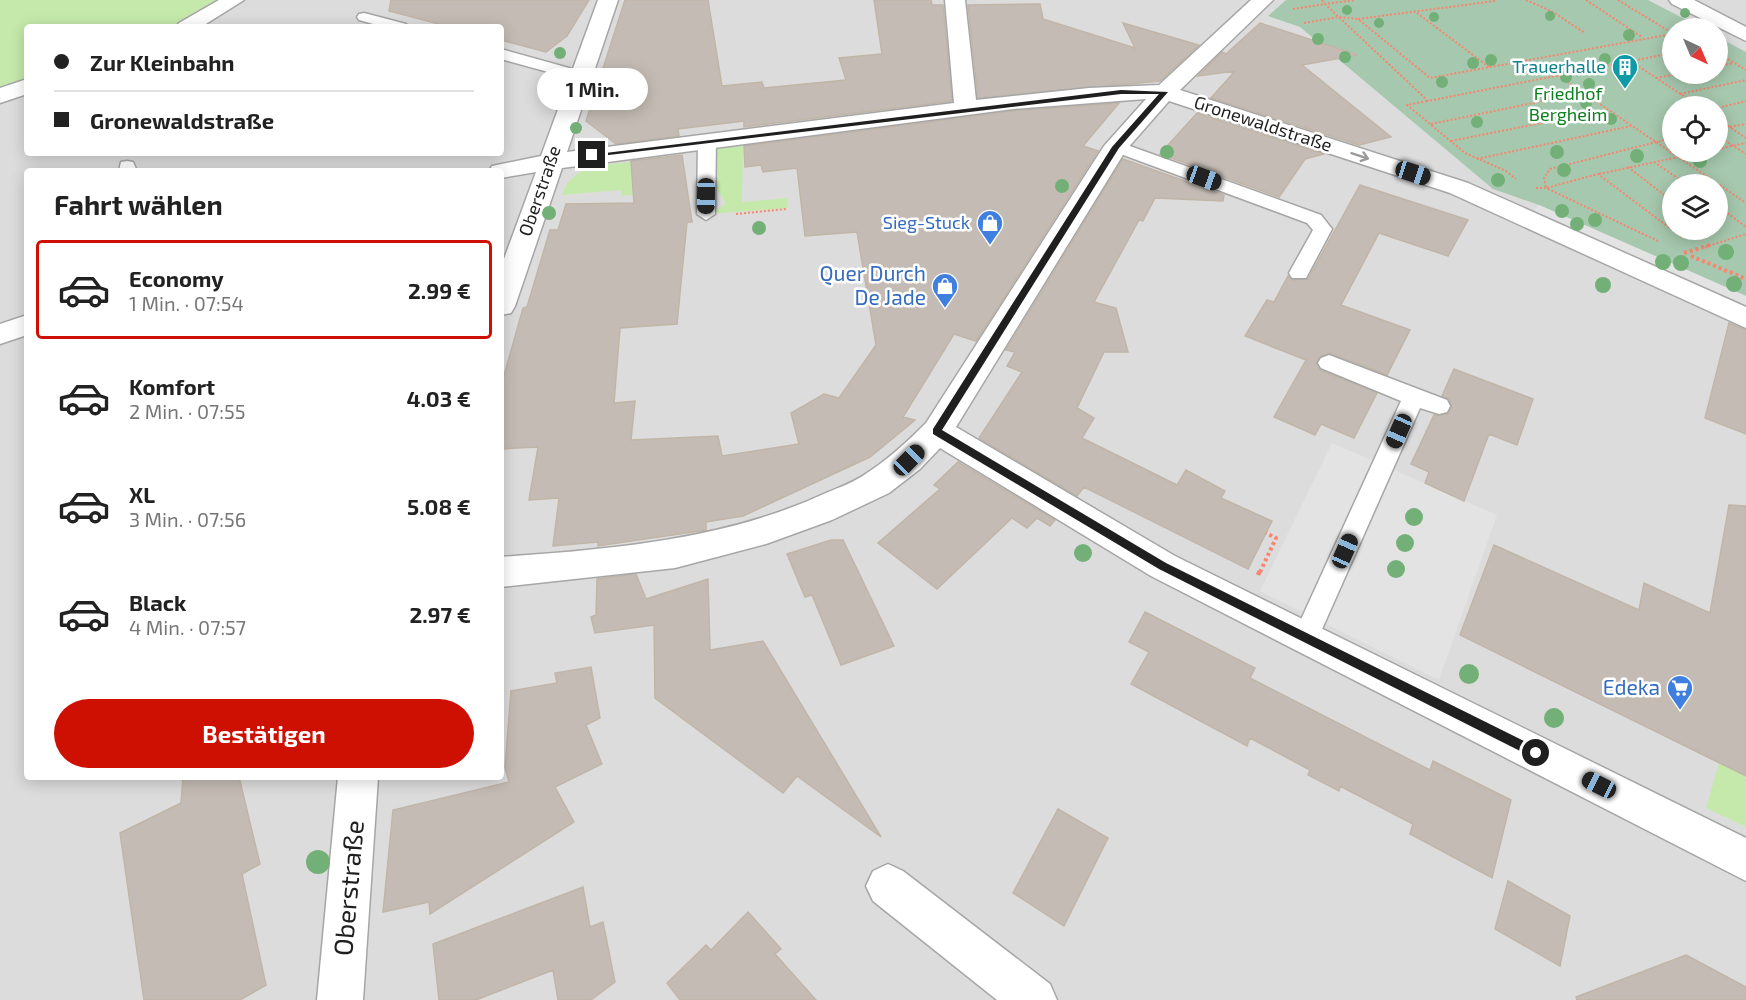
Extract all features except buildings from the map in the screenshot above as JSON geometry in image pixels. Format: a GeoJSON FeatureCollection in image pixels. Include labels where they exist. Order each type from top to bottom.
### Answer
{"type":"FeatureCollection","features":[{"type":"Feature","properties":{"kind":"street"},"geometry":{"type":"LineString","coordinates":[[191,24],[234,0]]}},
{"type":"Feature","properties":{"kind":"street","name":"Oberstraße"},"geometry":{"type":"LineString","coordinates":[[504,297],[608,0]]}},
{"type":"Feature","properties":{"kind":"street"},"geometry":{"type":"LineString","coordinates":[[955,0],[966,109]]}},
{"type":"Feature","properties":{"kind":"street"},"geometry":{"type":"LineString","coordinates":[[504,572],[587,565],[675,554],[766,530],[820,511],[876,484],[909,460],[937,432],[1116,147],[1165,92],[1263,0]]}},
{"type":"Feature","properties":{"kind":"street"},"geometry":{"type":"LineString","coordinates":[[1679,0],[1746,35]]}},
{"type":"Feature","properties":{"kind":"street"},"geometry":{"type":"LineString","coordinates":[[0,96],[24,87]]}},
{"type":"Feature","properties":{"kind":"street","name":"Gronewaldstraße"},"geometry":{"type":"LineString","coordinates":[[504,170],[707,141],[966,109],[1121,92],[1165,92],[1459,188],[1746,318]]}},
{"type":"Feature","properties":{"kind":"street"},"geometry":{"type":"LineString","coordinates":[[0,334],[24,326]]}},
{"type":"Feature","properties":{"kind":"street"},"geometry":{"type":"LineString","coordinates":[[937,432],[1163,566],[1746,860]]}},
{"type":"Feature","properties":{"kind":"street","name":"Oberstraße"},"geometry":{"type":"LineString","coordinates":[[340,1000],[345,913],[358,780]]}},
{"type":"Feature","properties":{"kind":"street"},"geometry":{"type":"LineString","coordinates":[[888,885],[1034,1000]]}},
{"type":"Feature","properties":{"kind":"lane"},"geometry":{"type":"LineString","coordinates":[[364,17],[390,24]]}},
{"type":"Feature","properties":{"kind":"lane"},"geometry":{"type":"LineString","coordinates":[[504,55],[581,76]]}},
{"type":"Feature","properties":{"kind":"lane"},"geometry":{"type":"LineString","coordinates":[[706,214],[707,141]]}},
{"type":"Feature","properties":{"kind":"lane"},"geometry":{"type":"LineString","coordinates":[[1116,147],[1314,219],[1323,229],[1299,273]]}},
{"type":"Feature","properties":{"kind":"lane"},"geometry":{"type":"LineString","coordinates":[[1329,363],[1439,406]]}},
{"type":"Feature","properties":{"kind":"lane"},"geometry":{"type":"LineString","coordinates":[[1306,637],[1414,397]]}},
{"type":"Feature","properties":{"kind":"path"},"geometry":{"type":"LineString","coordinates":[[1322,0],[1428,101]]}},
{"type":"Feature","properties":{"kind":"path"},"geometry":{"type":"LineString","coordinates":[[1293,9],[1355,0]]}},
{"type":"Feature","properties":{"kind":"path"},"geometry":{"type":"LineString","coordinates":[[1304,23],[1339,17],[1358,19],[1417,13],[1499,0]]}},
{"type":"Feature","properties":{"kind":"path"},"geometry":{"type":"LineString","coordinates":[[1526,0],[1553,12],[1586,33]]}},
{"type":"Feature","properties":{"kind":"path"},"geometry":{"type":"LineString","coordinates":[[1586,0],[1643,38]]}},
{"type":"Feature","properties":{"kind":"path"},"geometry":{"type":"LineString","coordinates":[[1618,0],[1662,28]]}},
{"type":"Feature","properties":{"kind":"path"},"geometry":{"type":"LineString","coordinates":[[1417,13],[1489,67]]}},
{"type":"Feature","properties":{"kind":"path"},"geometry":{"type":"LineString","coordinates":[[1358,19],[1431,78],[1662,35]]}},
{"type":"Feature","properties":{"kind":"path"},"geometry":{"type":"LineString","coordinates":[[1521,182],[1506,171],[1476,159],[1450,141],[1407,105],[1662,55]]}},
{"type":"Feature","properties":{"kind":"path"},"geometry":{"type":"LineString","coordinates":[[1728,60],[1746,69]]}},
{"type":"Feature","properties":{"kind":"path"},"geometry":{"type":"LineString","coordinates":[[1632,62],[1683,96]]}},
{"type":"Feature","properties":{"kind":"path"},"geometry":{"type":"LineString","coordinates":[[1728,64],[1734,63]]}},
{"type":"Feature","properties":{"kind":"path"},"geometry":{"type":"LineString","coordinates":[[1556,75],[1662,147]]}},
{"type":"Feature","properties":{"kind":"path"},"geometry":{"type":"LineString","coordinates":[[1656,78],[1662,77]]}},
{"type":"Feature","properties":{"kind":"path"},"geometry":{"type":"LineString","coordinates":[[1680,94],[1746,80]]}},
{"type":"Feature","properties":{"kind":"path"},"geometry":{"type":"LineString","coordinates":[[1431,124],[1582,92]]}},
{"type":"Feature","properties":{"kind":"path"},"geometry":{"type":"LineString","coordinates":[[1728,106],[1746,102]]}},
{"type":"Feature","properties":{"kind":"path"},"geometry":{"type":"LineString","coordinates":[[1450,141],[1607,110]]}},
{"type":"Feature","properties":{"kind":"path"},"geometry":{"type":"LineString","coordinates":[[1730,127],[1746,124]]}},
{"type":"Feature","properties":{"kind":"path"},"geometry":{"type":"LineString","coordinates":[[1476,159],[1632,126]]}},
{"type":"Feature","properties":{"kind":"path"},"geometry":{"type":"LineString","coordinates":[[1730,127],[1746,138]]}},
{"type":"Feature","properties":{"kind":"path"},"geometry":{"type":"LineString","coordinates":[[1546,188],[1544,178],[1550,169],[1662,140]]}},
{"type":"Feature","properties":{"kind":"path"},"geometry":{"type":"LineString","coordinates":[[1728,142],[1746,154]]}},
{"type":"Feature","properties":{"kind":"path"},"geometry":{"type":"LineString","coordinates":[[1728,147],[1746,142]]}},
{"type":"Feature","properties":{"kind":"path"},"geometry":{"type":"LineString","coordinates":[[1529,188],[1546,188],[1662,159]]}},
{"type":"Feature","properties":{"kind":"path"},"geometry":{"type":"LineString","coordinates":[[1653,161],[1672,174]]}},
{"type":"Feature","properties":{"kind":"path"},"geometry":{"type":"LineString","coordinates":[[1685,162],[1746,203]]}},
{"type":"Feature","properties":{"kind":"path"},"geometry":{"type":"LineString","coordinates":[[1628,168],[1662,194]]}},
{"type":"Feature","properties":{"kind":"path"},"geometry":{"type":"LineString","coordinates":[[1598,174],[1662,222]]}},
{"type":"Feature","properties":{"kind":"path"},"geometry":{"type":"LineString","coordinates":[[1546,188],[1664,244]]}},
{"type":"Feature","properties":{"kind":"path"},"geometry":{"type":"LineString","coordinates":[[1741,199],[1746,198]]}},
{"type":"Feature","properties":{"kind":"path"},"geometry":{"type":"LineString","coordinates":[[706,214],[711,216],[786,209]]}},
{"type":"Feature","properties":{"kind":"path"},"geometry":{"type":"LineString","coordinates":[[1728,213],[1746,226]]}},
{"type":"Feature","properties":{"kind":"path"},"geometry":{"type":"LineString","coordinates":[[1684,253],[1746,234]]}},
{"type":"Feature","properties":{"kind":"path"},"geometry":{"type":"LineString","coordinates":[[1674,248],[1746,279]]}},
{"type":"Feature","properties":{"kind":"path"},"geometry":{"type":"LineString","coordinates":[[1243,606],[1276,538],[1266,533]]}},
{"type":"Feature","properties":{"kind":"shaded area"},"geometry":{"type":"Polygon","coordinates":[[[225,0],[1746,0],[1746,1000],[0,1000],[0,92],[24,84],[24,156],[504,156],[504,24],[182,24],[225,0]]]}},
{"type":"Feature","properties":{"kind":"shaded area"},"geometry":{"type":"Polygon","coordinates":[[[1539,205],[1746,296],[1746,310],[1530,214],[1539,205]]]}},
{"type":"Feature","properties":{"kind":"shaded area"},"geometry":{"type":"Polygon","coordinates":[[[1332,443],[1497,515],[1439,680],[1260,591],[1332,443]]]}},
{"type":"Feature","properties":{"kind":"green space"},"geometry":{"type":"Polygon","coordinates":[[[0,0],[225,0],[182,24],[24,24],[24,84],[0,92],[0,0]]]}},
{"type":"Feature","properties":{"kind":"green space","name":"Friedhof Bergheim"},"geometry":{"type":"Polygon","coordinates":[[[1286,0],[1648,0],[1683,18],[1662,18],[1662,84],[1728,84],[1728,42],[1746,52],[1746,296],[1539,205],[1493,189],[1300,27],[1268,16],[1286,0]]]}},
{"type":"Feature","properties":{"kind":"green space"},"geometry":{"type":"Polygon","coordinates":[[[743,146],[742,202],[788,198],[787,208],[711,214],[726,203],[713,184],[715,149],[743,146]]]}},
{"type":"Feature","properties":{"kind":"green space"},"geometry":{"type":"Polygon","coordinates":[[[631,162],[633,195],[621,196],[621,190],[562,195],[573,177],[581,172],[600,166],[631,162]]]}},
{"type":"Feature","properties":{"kind":"green space"},"geometry":{"type":"Polygon","coordinates":[[[1719,763],[1746,776],[1746,827],[1706,808],[1719,763]]]}},
{"type":"Feature","properties":{"kind":"place","name":"Trauerhalle"},"geometry":{"type":"Point","coordinates":[1625,90]}},
{"type":"Feature","properties":{"kind":"place","name":"Sieg-Stuck"},"geometry":{"type":"Point","coordinates":[990,246]}},
{"type":"Feature","properties":{"kind":"place","name":"Quer Durch De Jade"},"geometry":{"type":"Point","coordinates":[945,309]}},
{"type":"Feature","properties":{"kind":"place","name":"Edeka"},"geometry":{"type":"Point","coordinates":[1680,711]}},
{"type":"Feature","properties":{"kind":"route"},"geometry":{"type":"LineString","coordinates":[[592,155],[966,109],[1121,92],[1165,92],[1116,147],[937,432],[1163,566],[1536,753]]}}]}
